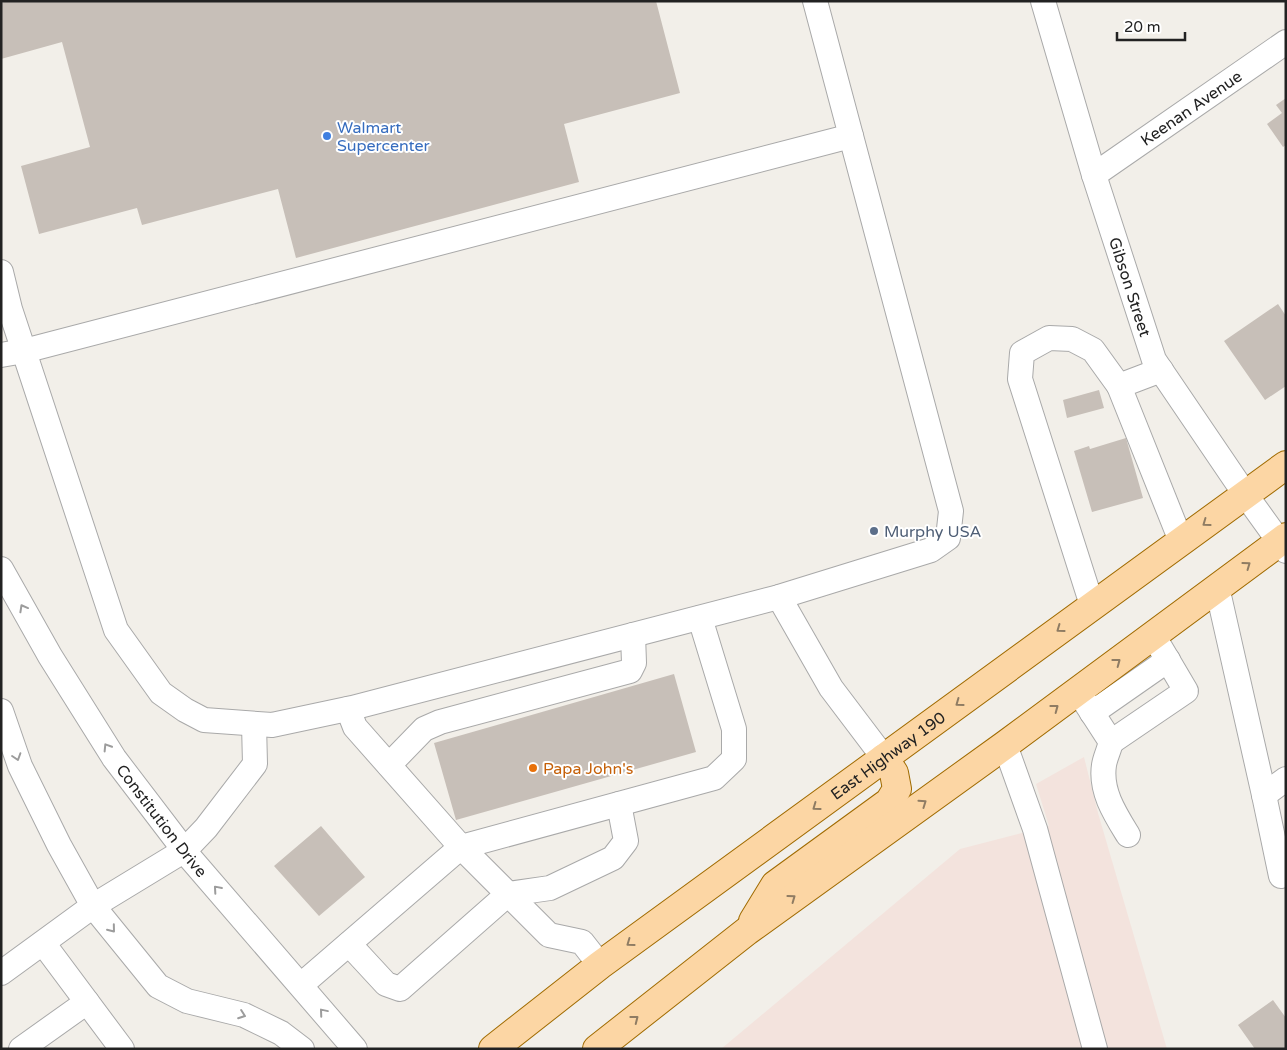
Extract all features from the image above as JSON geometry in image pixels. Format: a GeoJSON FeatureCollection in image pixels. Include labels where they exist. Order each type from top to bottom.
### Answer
{"type":"FeatureCollection","features":[{"type":"Feature","properties":{"kind":"main road","name":"East Highway 190"},"geometry":{"type":"LineString","coordinates":[[493,1049],[600,965],[1286,464]]}},
{"type":"Feature","properties":{"kind":"main road"},"geometry":{"type":"LineString","coordinates":[[597,1049],[747,931],[1005,745],[1085,702],[1153,634],[1217,587],[1284,543]]}},
{"type":"Feature","properties":{"kind":"main road"},"geometry":{"type":"LineString","coordinates":[[747,931],[775,885],[889,802],[897,789],[894,773],[884,758]]}},
{"type":"Feature","properties":{"kind":"street"},"geometry":{"type":"LineString","coordinates":[[1,272],[10,309],[13,353],[116,630],[161,693],[185,710],[204,720],[272,726],[779,597],[930,550],[948,538],[951,512],[815,1]]}},
{"type":"Feature","properties":{"kind":"street","name":"Gibson Street"},"geometry":{"type":"LineString","coordinates":[[1043,1],[1094,175],[1154,360],[1245,494],[1284,543]]}},
{"type":"Feature","properties":{"kind":"street","name":"Keenan Avenue"},"geometry":{"type":"LineString","coordinates":[[1094,175],[1286,42]]}},
{"type":"Feature","properties":{"kind":"street"},"geometry":{"type":"LineString","coordinates":[[13,353],[851,136]]}},
{"type":"Feature","properties":{"kind":"street"},"geometry":{"type":"LineString","coordinates":[[1092,605],[1020,378],[1022,353],[1049,338],[1072,339],[1093,350],[1119,386],[1181,541]]}},
{"type":"Feature","properties":{"kind":"street"},"geometry":{"type":"LineString","coordinates":[[1119,386],[1161,370]]}},
{"type":"Feature","properties":{"kind":"street","name":"Constitution Drive"},"geometry":{"type":"LineString","coordinates":[[1,569],[50,656],[114,758],[191,859],[355,1049]]}},
{"type":"Feature","properties":{"kind":"street"},"geometry":{"type":"LineString","coordinates":[[1217,587],[1281,876]]}},
{"type":"Feature","properties":{"kind":"street"},"geometry":{"type":"LineString","coordinates":[[779,597],[831,688],[884,758]]}},
{"type":"Feature","properties":{"kind":"street"},"geometry":{"type":"LineString","coordinates":[[301,985],[461,847],[714,778],[734,759],[734,729],[700,618]]}},
{"type":"Feature","properties":{"kind":"street"},"geometry":{"type":"LineString","coordinates":[[1128,835],[1111,808],[1104,783],[1104,766],[1111,742],[1186,691],[1153,634]]}},
{"type":"Feature","properties":{"kind":"street"},"geometry":{"type":"LineString","coordinates":[[389,765],[424,729],[440,722],[630,671],[634,664],[633,635]]}},
{"type":"Feature","properties":{"kind":"street"},"geometry":{"type":"LineString","coordinates":[[1111,742],[1085,702],[1168,660]]}},
{"type":"Feature","properties":{"kind":"street"},"geometry":{"type":"LineString","coordinates":[[348,708],[356,727],[461,847],[549,935],[582,942],[600,965]]}},
{"type":"Feature","properties":{"kind":"street"},"geometry":{"type":"LineString","coordinates":[[1,711],[20,766],[59,845],[93,906],[158,986],[194,1003],[216,1007],[244,1016],[281,1033],[302,1049]]}},
{"type":"Feature","properties":{"kind":"street"},"geometry":{"type":"LineString","coordinates":[[1,973],[93,906],[185,850],[206,828],[255,764],[254,724]]}},
{"type":"Feature","properties":{"kind":"street"},"geometry":{"type":"LineString","coordinates":[[1005,745],[1035,829],[1095,1049]]}},
{"type":"Feature","properties":{"kind":"street"},"geometry":{"type":"LineString","coordinates":[[1264,795],[1286,779]]}},
{"type":"Feature","properties":{"kind":"street"},"geometry":{"type":"LineString","coordinates":[[349,944],[386,984],[400,989],[508,894],[550,888],[613,858],[626,841],[619,804]]}},
{"type":"Feature","properties":{"kind":"street"},"geometry":{"type":"LineString","coordinates":[[43,943],[122,1049]]}},
{"type":"Feature","properties":{"kind":"street"},"geometry":{"type":"LineString","coordinates":[[21,1049],[87,1002]]}},
{"type":"Feature","properties":{"kind":"shaded area"},"geometry":{"type":"Polygon","coordinates":[[[1084,757],[1098,813],[1167,1049],[721,1049],[960,849],[1049,826],[1036,784],[1084,757]]]}},
{"type":"Feature","properties":{"kind":"building","name":"Walmart Supercenter"},"geometry":{"type":"Polygon","coordinates":[[[7,1],[656,1],[680,93],[564,124],[579,182],[296,258],[278,189],[142,225],[137,208],[39,234],[21,166],[90,147],[62,42],[1,59],[1,3],[7,1]]]}},
{"type":"Feature","properties":{"kind":"building"},"geometry":{"type":"Polygon","coordinates":[[[1286,98],[1286,145],[1283,147],[1267,124],[1282,113],[1276,105],[1286,98]]]}},
{"type":"Feature","properties":{"kind":"building"},"geometry":{"type":"Polygon","coordinates":[[[1278,304],[1286,316],[1286,386],[1265,400],[1224,341],[1278,304]]]}},
{"type":"Feature","properties":{"kind":"building"},"geometry":{"type":"Polygon","coordinates":[[[1099,390],[1104,408],[1067,418],[1063,400],[1099,390]]]}},
{"type":"Feature","properties":{"kind":"building"},"geometry":{"type":"Polygon","coordinates":[[[1126,438],[1143,498],[1092,512],[1074,451],[1089,446],[1090,449],[1126,438]]]}},
{"type":"Feature","properties":{"kind":"building"},"geometry":{"type":"Polygon","coordinates":[[[674,674],[696,752],[456,820],[434,743],[674,674]]]}},
{"type":"Feature","properties":{"kind":"building"},"geometry":{"type":"Polygon","coordinates":[[[321,826],[365,877],[319,916],[274,866],[321,826]]]}},
{"type":"Feature","properties":{"kind":"building"},"geometry":{"type":"Polygon","coordinates":[[[1273,1000],[1286,1018],[1286,1049],[1255,1049],[1238,1025],[1273,1000]]]}},
{"type":"Feature","properties":{"kind":"place","name":"Walmart Supercenter"},"geometry":{"type":"Point","coordinates":[327,136]}},
{"type":"Feature","properties":{"kind":"place","name":"Murphy USA"},"geometry":{"type":"Point","coordinates":[874,531]}},
{"type":"Feature","properties":{"kind":"place","name":"Papa John's"},"geometry":{"type":"Point","coordinates":[533,768]}}]}
